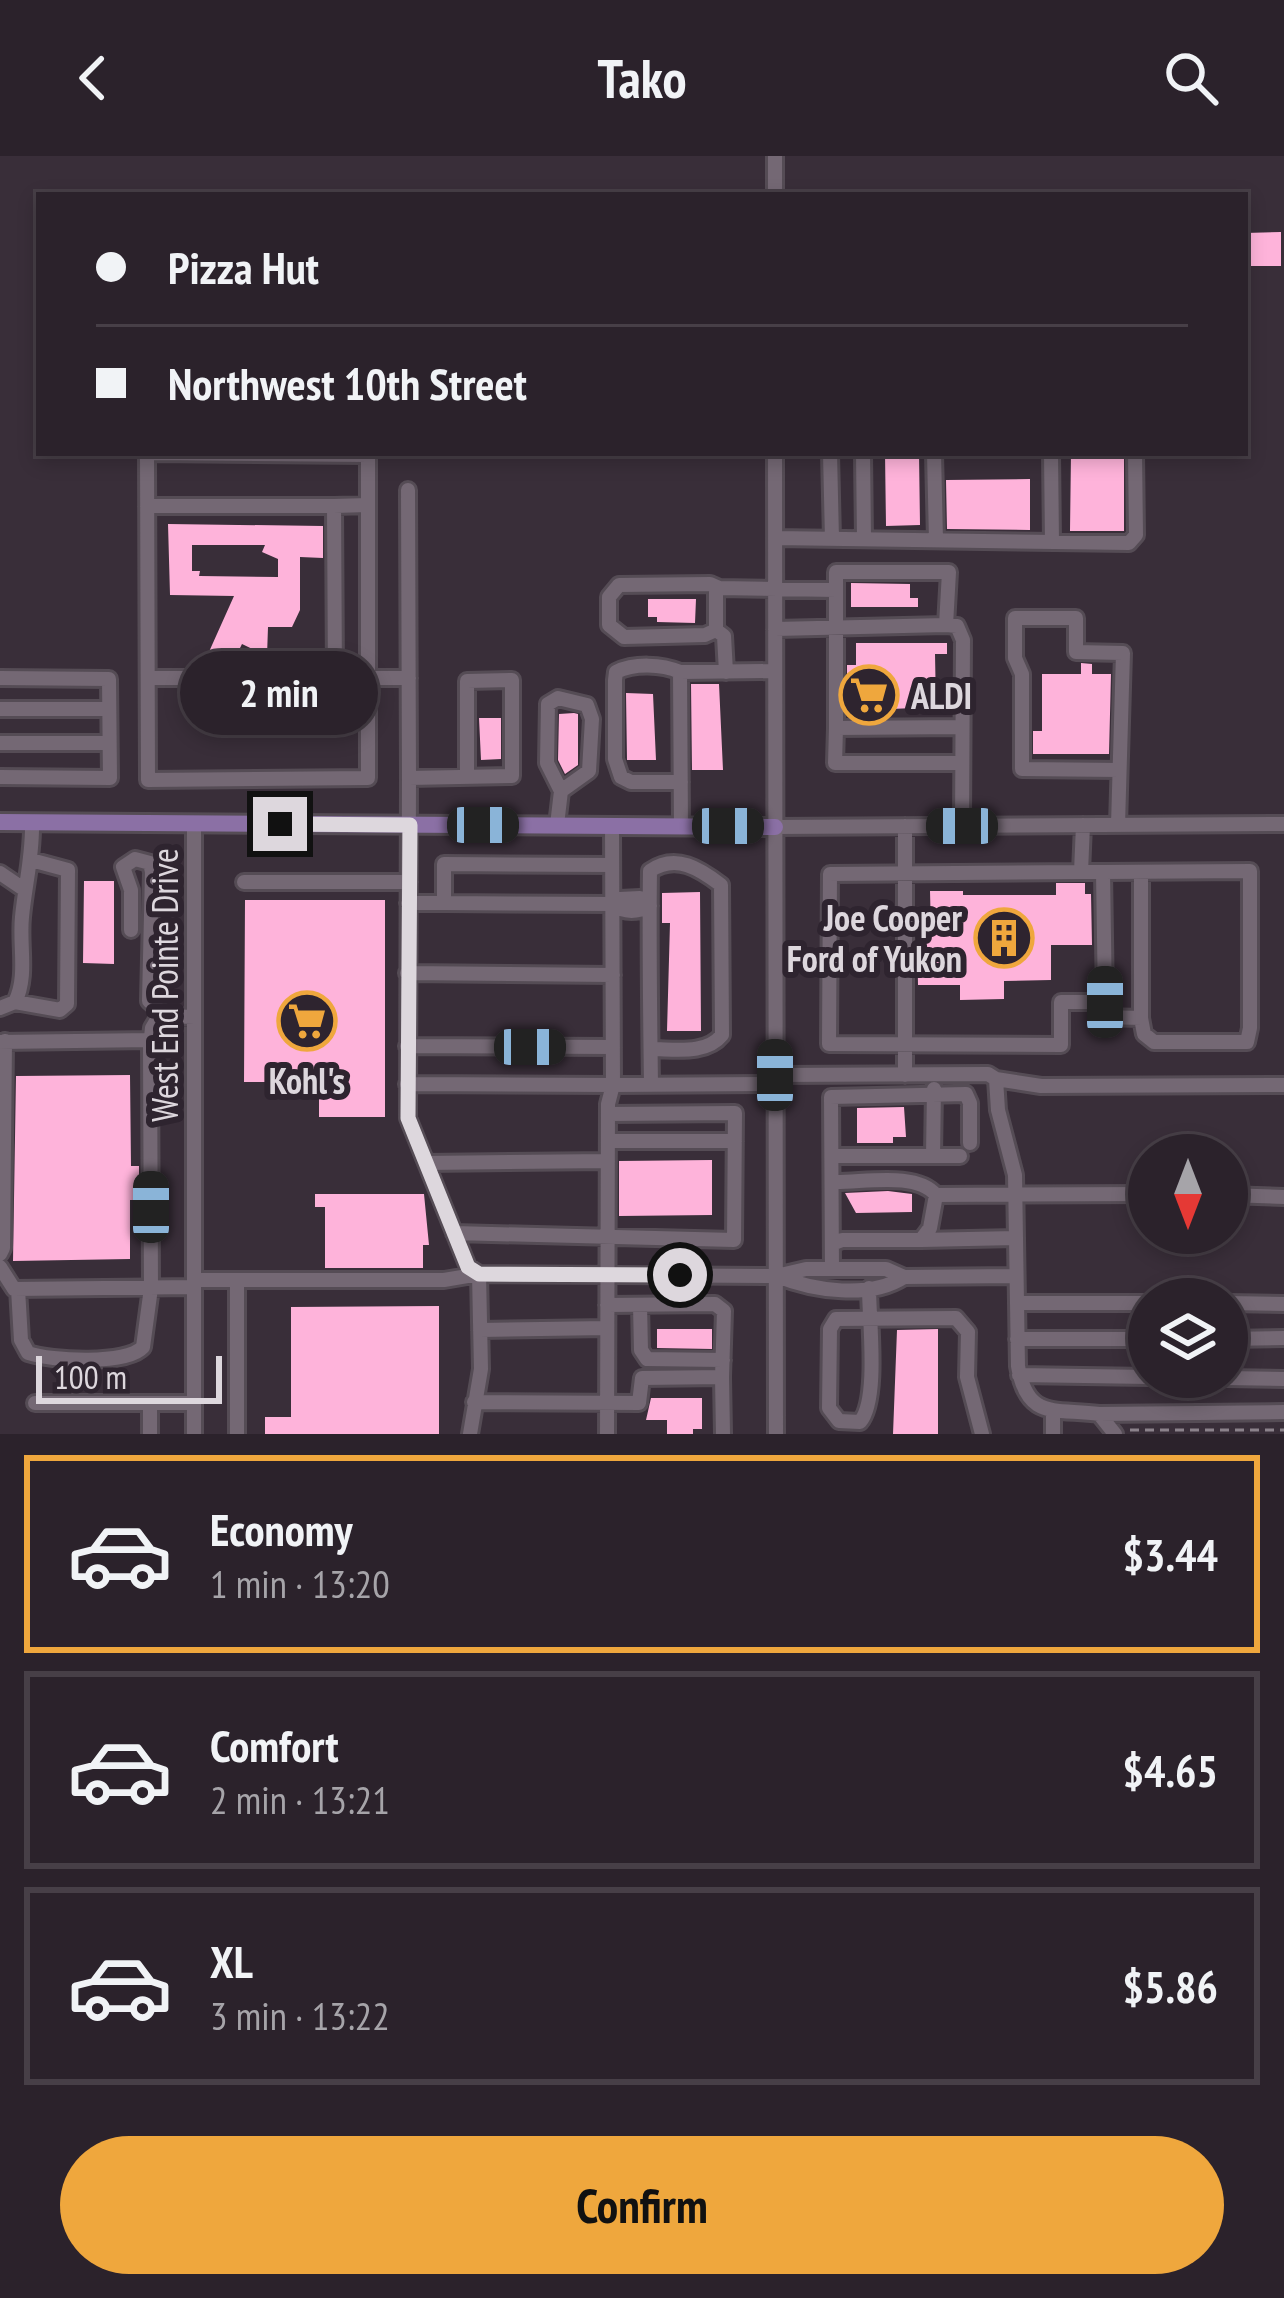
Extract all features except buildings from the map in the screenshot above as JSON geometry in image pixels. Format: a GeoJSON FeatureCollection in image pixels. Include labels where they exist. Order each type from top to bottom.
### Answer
{"type":"FeatureCollection","features":[{"type":"Feature","properties":{"kind":"main road"},"geometry":{"type":"LineString","coordinates":[[0,822],[775,827]]}},
{"type":"Feature","properties":{"kind":"street"},"geometry":{"type":"LineString","coordinates":[[775,156],[775,192]]}},
{"type":"Feature","properties":{"kind":"street"},"geometry":{"type":"LineString","coordinates":[[150,456],[148,780],[368,778],[368,456]]}},
{"type":"Feature","properties":{"kind":"street"},"geometry":{"type":"LineString","coordinates":[[775,456],[776,1434]]}},
{"type":"Feature","properties":{"kind":"street"},"geometry":{"type":"LineString","coordinates":[[830,456],[832,539]]}},
{"type":"Feature","properties":{"kind":"street"},"geometry":{"type":"LineString","coordinates":[[863,456],[864,539]]}},
{"type":"Feature","properties":{"kind":"street"},"geometry":{"type":"LineString","coordinates":[[934,456],[936,540]]}},
{"type":"Feature","properties":{"kind":"street"},"geometry":{"type":"LineString","coordinates":[[1051,456],[1052,542]]}},
{"type":"Feature","properties":{"kind":"street"},"geometry":{"type":"LineString","coordinates":[[775,538],[1129,543],[1136,535],[1136,456]]}},
{"type":"Feature","properties":{"kind":"street"},"geometry":{"type":"LineString","coordinates":[[408,490],[408,1118],[468,1267],[479,1274]]}},
{"type":"Feature","properties":{"kind":"street"},"geometry":{"type":"LineString","coordinates":[[147,506],[368,506]]}},
{"type":"Feature","properties":{"kind":"street"},"geometry":{"type":"LineString","coordinates":[[334,506],[335,678]]}},
{"type":"Feature","properties":{"kind":"street"},"geometry":{"type":"LineString","coordinates":[[946,625],[949,572],[836,572],[835,763],[962,764]]}},
{"type":"Feature","properties":{"kind":"street"},"geometry":{"type":"LineString","coordinates":[[716,629],[698,637],[624,637],[609,625],[609,597],[619,585],[836,590]]}},
{"type":"Feature","properties":{"kind":"street"},"geometry":{"type":"LineString","coordinates":[[716,586],[716,629],[724,636],[726,672]]}},
{"type":"Feature","properties":{"kind":"street"},"geometry":{"type":"LineString","coordinates":[[1118,825],[1123,653],[1076,652],[1076,618],[1016,618],[1015,658],[1022,674],[1022,769],[1119,770]]}},
{"type":"Feature","properties":{"kind":"street"},"geometry":{"type":"LineString","coordinates":[[775,629],[957,626],[963,640],[962,826]]}},
{"type":"Feature","properties":{"kind":"street"},"geometry":{"type":"LineString","coordinates":[[681,782],[624,780],[615,763],[616,672],[665,666],[680,672],[775,671]]}},
{"type":"Feature","properties":{"kind":"street"},"geometry":{"type":"LineString","coordinates":[[680,672],[681,826]]}},
{"type":"Feature","properties":{"kind":"street"},"geometry":{"type":"LineString","coordinates":[[149,678],[409,677]]}},
{"type":"Feature","properties":{"kind":"street"},"geometry":{"type":"LineString","coordinates":[[0,678],[109,679],[110,778],[0,777]]}},
{"type":"Feature","properties":{"kind":"street"},"geometry":{"type":"LineString","coordinates":[[409,778],[467,777],[512,776],[512,680],[467,681],[467,777]]}},
{"type":"Feature","properties":{"kind":"street"},"geometry":{"type":"LineString","coordinates":[[556,825],[560,791],[547,758],[548,704],[558,698],[587,705],[592,719],[589,771],[560,791]]}},
{"type":"Feature","properties":{"kind":"street"},"geometry":{"type":"LineString","coordinates":[[0,709],[109,709]]}},
{"type":"Feature","properties":{"kind":"street"},"geometry":{"type":"LineString","coordinates":[[836,728],[962,727]]}},
{"type":"Feature","properties":{"kind":"street"},"geometry":{"type":"LineString","coordinates":[[0,743],[110,743]]}},
{"type":"Feature","properties":{"kind":"street"},"geometry":{"type":"LineString","coordinates":[[15,1002],[22,987],[32,822]]}},
{"type":"Feature","properties":{"kind":"street","name":"West End Pointe Drive"},"geometry":{"type":"LineString","coordinates":[[194,823],[194,1434]]}},
{"type":"Feature","properties":{"kind":"street"},"geometry":{"type":"LineString","coordinates":[[775,827],[1284,824]]}},
{"type":"Feature","properties":{"kind":"street"},"geometry":{"type":"LineString","coordinates":[[1081,872],[1083,825]]}},
{"type":"Feature","properties":{"kind":"street"},"geometry":{"type":"LineString","coordinates":[[607,1434],[612,826]]}},
{"type":"Feature","properties":{"kind":"street"},"geometry":{"type":"LineString","coordinates":[[905,826],[905,1075]]}},
{"type":"Feature","properties":{"kind":"street"},"geometry":{"type":"LineString","coordinates":[[131,930],[131,890],[123,867],[135,859],[150,863],[152,872],[149,1001],[160,1013],[194,1017]]}},
{"type":"Feature","properties":{"kind":"street"},"geometry":{"type":"LineString","coordinates":[[0,1008],[15,1002],[60,1010],[67,1004],[68,870],[31,860]]}},
{"type":"Feature","properties":{"kind":"street"},"geometry":{"type":"LineString","coordinates":[[444,903],[444,864],[612,865]]}},
{"type":"Feature","properties":{"kind":"street"},"geometry":{"type":"LineString","coordinates":[[651,1049],[713,1046],[722,1035],[721,885],[694,865],[660,864],[650,871],[651,1084]]}},
{"type":"Feature","properties":{"kind":"street"},"geometry":{"type":"LineString","coordinates":[[1105,1002],[1061,1002],[1061,1045],[829,1044],[830,874],[1250,871],[1250,1028],[1246,1042],[1154,1042],[1144,1034],[1141,872]]}},
{"type":"Feature","properties":{"kind":"street"},"geometry":{"type":"LineString","coordinates":[[1103,872],[1104,1017],[1141,1018]]}},
{"type":"Feature","properties":{"kind":"street"},"geometry":{"type":"LineString","coordinates":[[0,873],[25,890]]}},
{"type":"Feature","properties":{"kind":"street"},"geometry":{"type":"LineString","coordinates":[[244,882],[409,882]]}},
{"type":"Feature","properties":{"kind":"street"},"geometry":{"type":"LineString","coordinates":[[407,903],[612,904],[640,898],[650,906]]}},
{"type":"Feature","properties":{"kind":"street"},"geometry":{"type":"LineString","coordinates":[[407,974],[613,975]]}},
{"type":"Feature","properties":{"kind":"street"},"geometry":{"type":"LineString","coordinates":[[0,1267],[18,1289],[21,1340],[28,1353],[43,1358],[126,1358],[143,1347],[151,1288],[151,1040],[160,1013]]}},
{"type":"Feature","properties":{"kind":"street"},"geometry":{"type":"LineString","coordinates":[[0,1254],[3,1042],[151,1040]]}},
{"type":"Feature","properties":{"kind":"street"},"geometry":{"type":"LineString","coordinates":[[407,1046],[613,1047]]}},
{"type":"Feature","properties":{"kind":"street"},"geometry":{"type":"LineString","coordinates":[[406,1084],[651,1084],[988,1074],[1040,1086],[1284,1085]]}},
{"type":"Feature","properties":{"kind":"street"},"geometry":{"type":"LineString","coordinates":[[860,1075],[860,1094]]}},
{"type":"Feature","properties":{"kind":"street"},"geometry":{"type":"LineString","coordinates":[[933,1156],[934,1075]]}},
{"type":"Feature","properties":{"kind":"street"},"geometry":{"type":"LineString","coordinates":[[996,1079],[998,1110],[1015,1175],[1022,1391],[1033,1403],[1053,1410],[1099,1414],[1284,1412]]}},
{"type":"Feature","properties":{"kind":"street"},"geometry":{"type":"LineString","coordinates":[[832,1269],[832,1097],[966,1094],[970,1143]]}},
{"type":"Feature","properties":{"kind":"street"},"geometry":{"type":"LineString","coordinates":[[454,1232],[734,1240],[735,1113],[608,1114]]}},
{"type":"Feature","properties":{"kind":"street"},"geometry":{"type":"LineString","coordinates":[[608,1141],[734,1141]]}},
{"type":"Feature","properties":{"kind":"street"},"geometry":{"type":"LineString","coordinates":[[832,1156],[960,1156]]}},
{"type":"Feature","properties":{"kind":"street"},"geometry":{"type":"LineString","coordinates":[[426,1163],[608,1161]]}},
{"type":"Feature","properties":{"kind":"street"},"geometry":{"type":"LineString","coordinates":[[833,1182],[928,1185],[936,1195],[930,1228],[921,1240]]}},
{"type":"Feature","properties":{"kind":"street"},"geometry":{"type":"LineString","coordinates":[[936,1195],[1128,1194]]}},
{"type":"Feature","properties":{"kind":"street"},"geometry":{"type":"LineString","coordinates":[[1248,1196],[1284,1197]]}},
{"type":"Feature","properties":{"kind":"street"},"geometry":{"type":"LineString","coordinates":[[832,1244],[842,1240],[1016,1238]]}},
{"type":"Feature","properties":{"kind":"street"},"geometry":{"type":"LineString","coordinates":[[680,1239],[696,1304]]}},
{"type":"Feature","properties":{"kind":"street"},"geometry":{"type":"LineString","coordinates":[[18,1289],[151,1288],[237,1280],[444,1280],[479,1274],[776,1276],[806,1269],[886,1269],[904,1277],[1016,1276]]}},
{"type":"Feature","properties":{"kind":"street"},"geometry":{"type":"LineString","coordinates":[[470,1434],[481,1369],[479,1274]]}},
{"type":"Feature","properties":{"kind":"street"},"geometry":{"type":"LineString","coordinates":[[776,1276],[807,1288],[886,1288],[904,1277]]}},
{"type":"Feature","properties":{"kind":"street"},"geometry":{"type":"LineString","coordinates":[[237,1280],[237,1434]]}},
{"type":"Feature","properties":{"kind":"street"},"geometry":{"type":"LineString","coordinates":[[869,1288],[869,1316],[867,1414],[860,1422],[839,1421],[829,1408],[830,1329],[836,1319],[869,1316],[956,1318],[968,1332],[968,1377],[982,1434]]}},
{"type":"Feature","properties":{"kind":"street"},"geometry":{"type":"LineString","coordinates":[[1017,1303],[1128,1303]]}},
{"type":"Feature","properties":{"kind":"street"},"geometry":{"type":"LineString","coordinates":[[607,1305],[716,1304],[724,1311],[723,1434]]}},
{"type":"Feature","properties":{"kind":"street"},"geometry":{"type":"LineString","coordinates":[[1248,1304],[1284,1304]]}},
{"type":"Feature","properties":{"kind":"street"},"geometry":{"type":"LineString","coordinates":[[640,1305],[641,1350],[647,1359],[723,1360]]}},
{"type":"Feature","properties":{"kind":"street"},"geometry":{"type":"LineString","coordinates":[[480,1330],[607,1328]]}},
{"type":"Feature","properties":{"kind":"street"},"geometry":{"type":"LineString","coordinates":[[1248,1339],[1284,1338]]}},
{"type":"Feature","properties":{"kind":"street"},"geometry":{"type":"LineString","coordinates":[[1017,1339],[1128,1340]]}},
{"type":"Feature","properties":{"kind":"street"},"geometry":{"type":"LineString","coordinates":[[1019,1375],[1128,1377]]}},
{"type":"Feature","properties":{"kind":"street"},"geometry":{"type":"LineString","coordinates":[[475,1402],[639,1403],[642,1378],[722,1377]]}},
{"type":"Feature","properties":{"kind":"street"},"geometry":{"type":"LineString","coordinates":[[1248,1378],[1284,1378]]}},
{"type":"Feature","properties":{"kind":"street"},"geometry":{"type":"LineString","coordinates":[[34,1403],[194,1403]]}},
{"type":"Feature","properties":{"kind":"street"},"geometry":{"type":"LineString","coordinates":[[150,1403],[150,1434]]}},
{"type":"Feature","properties":{"kind":"street"},"geometry":{"type":"LineString","coordinates":[[1053,1410],[1053,1434]]}},
{"type":"Feature","properties":{"kind":"street"},"geometry":{"type":"LineString","coordinates":[[1099,1414],[1118,1432]]}},
{"type":"Feature","properties":{"kind":"path"},"geometry":{"type":"LineString","coordinates":[[1118,1432],[1284,1430]]}},
{"type":"Feature","properties":{"kind":"place","name":"ALDI"},"geometry":{"type":"Point","coordinates":[869,695]}},
{"type":"Feature","properties":{"kind":"place","name":"Joe Cooper Ford of Yukon"},"geometry":{"type":"Point","coordinates":[1004,938]}},
{"type":"Feature","properties":{"kind":"place","name":"Kohl's"},"geometry":{"type":"Point","coordinates":[307,1021]}},
{"type":"Feature","properties":{"kind":"route"},"geometry":{"type":"LineString","coordinates":[[280,824],[410,825],[408,1118],[468,1267],[479,1274],[680,1275]]}}]}
